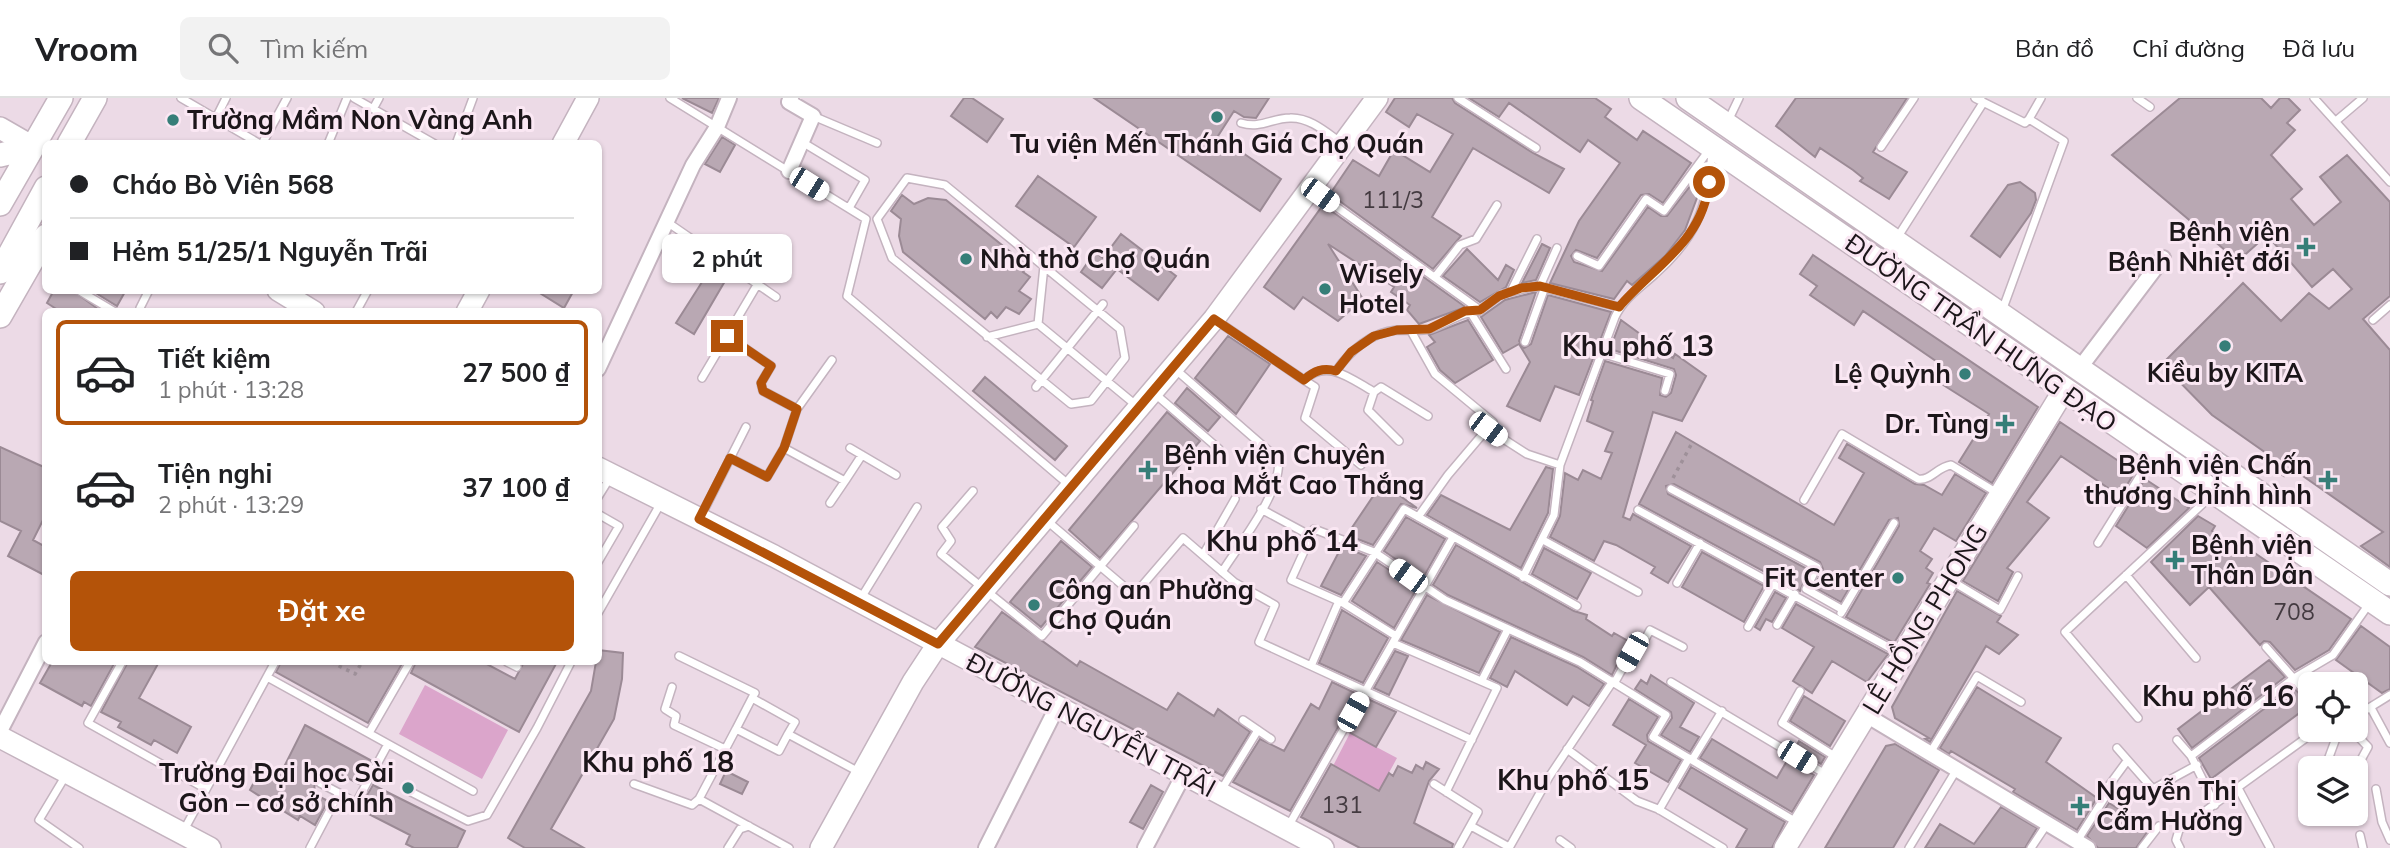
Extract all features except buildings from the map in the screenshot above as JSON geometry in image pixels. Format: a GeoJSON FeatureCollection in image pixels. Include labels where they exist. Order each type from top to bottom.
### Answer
{"type":"FeatureCollection","features":[{"type":"Feature","properties":{"kind":"main road"},"geometry":{"type":"LineString","coordinates":[[43,140],[61,98]]}},
{"type":"Feature","properties":{"kind":"main road"},"geometry":{"type":"LineString","coordinates":[[71,140],[95,98]]}},
{"type":"Feature","properties":{"kind":"main road","name":"ĐƯỜNG TRẦN HƯNG ĐẠO"},"geometry":{"type":"LineString","coordinates":[[1642,98],[2372,601]]}},
{"type":"Feature","properties":{"kind":"main road","name":"ĐƯỜNG TRẦN HƯNG ĐẠO"},"geometry":{"type":"LineString","coordinates":[[1688,98],[2390,584]]}},
{"type":"Feature","properties":{"kind":"main road"},"geometry":{"type":"LineString","coordinates":[[1712,146],[1726,125]]}},
{"type":"Feature","properties":{"kind":"main road"},"geometry":{"type":"LineString","coordinates":[[0,155],[39,150]]}},
{"type":"Feature","properties":{"kind":"main road"},"geometry":{"type":"LineString","coordinates":[[0,204],[39,150]]}},
{"type":"Feature","properties":{"kind":"main road"},"geometry":{"type":"LineString","coordinates":[[0,272],[42,195]]}},
{"type":"Feature","properties":{"kind":"main road"},"geometry":{"type":"LineString","coordinates":[[1828,227],[1842,205]]}},
{"type":"Feature","properties":{"kind":"main road"},"geometry":{"type":"LineString","coordinates":[[0,316],[33,265],[42,245]]}},
{"type":"Feature","properties":{"kind":"main road"},"geometry":{"type":"LineString","coordinates":[[2064,390],[2079,369]]}},
{"type":"Feature","properties":{"kind":"main road"},"geometry":{"type":"LineString","coordinates":[[2367,568],[2372,601]]}},
{"type":"Feature","properties":{"kind":"street"},"geometry":{"type":"LineString","coordinates":[[565,140],[588,98]]}},
{"type":"Feature","properties":{"kind":"street"},"geometry":{"type":"LineString","coordinates":[[602,360],[693,165],[717,127],[729,98]]}},
{"type":"Feature","properties":{"kind":"street"},"geometry":{"type":"LineString","coordinates":[[789,171],[813,116],[789,102],[791,98]]}},
{"type":"Feature","properties":{"kind":"street"},"geometry":{"type":"LineString","coordinates":[[821,848],[938,644],[1214,319],[1377,98]]}},
{"type":"Feature","properties":{"kind":"street"},"geometry":{"type":"LineString","coordinates":[[0,128],[39,150]]}},
{"type":"Feature","properties":{"kind":"street"},"geometry":{"type":"LineString","coordinates":[[2079,369],[2164,258]]}},
{"type":"Feature","properties":{"kind":"street"},"geometry":{"type":"LineString","coordinates":[[285,294],[307,308]]}},
{"type":"Feature","properties":{"kind":"street","name":"LÊ HỒNG PHONG"},"geometry":{"type":"LineString","coordinates":[[1785,848],[2064,390]]}},
{"type":"Feature","properties":{"kind":"street","name":"ĐƯỜNG NGUYỄN TRÃI"},"geometry":{"type":"LineString","coordinates":[[605,472],[858,601],[1323,848]]}},
{"type":"Feature","properties":{"kind":"street"},"geometry":{"type":"LineString","coordinates":[[0,731],[42,650]]}},
{"type":"Feature","properties":{"kind":"street"},"geometry":{"type":"LineString","coordinates":[[986,848],[1057,707]]}},
{"type":"Feature","properties":{"kind":"street"},"geometry":{"type":"LineString","coordinates":[[1866,715],[2047,823],[2077,844]]}},
{"type":"Feature","properties":{"kind":"street"},"geometry":{"type":"LineString","coordinates":[[0,737],[210,848]]}},
{"type":"Feature","properties":{"kind":"street"},"geometry":{"type":"LineString","coordinates":[[1145,848],[1184,774]]}},
{"type":"Feature","properties":{"kind":"lane"},"geometry":{"type":"LineString","coordinates":[[181,98],[254,140]]}},
{"type":"Feature","properties":{"kind":"lane"},"geometry":{"type":"LineString","coordinates":[[216,118],[226,98]]}},
{"type":"Feature","properties":{"kind":"lane"},"geometry":{"type":"LineString","coordinates":[[263,140],[287,98]]}},
{"type":"Feature","properties":{"kind":"lane"},"geometry":{"type":"LineString","coordinates":[[330,140],[347,98]]}},
{"type":"Feature","properties":{"kind":"lane"},"geometry":{"type":"LineString","coordinates":[[354,98],[428,140]]}},
{"type":"Feature","properties":{"kind":"lane"},"geometry":{"type":"LineString","coordinates":[[373,109],[379,98]]}},
{"type":"Feature","properties":{"kind":"lane"},"geometry":{"type":"LineString","coordinates":[[457,140],[473,98]]}},
{"type":"Feature","properties":{"kind":"lane"},"geometry":{"type":"LineString","coordinates":[[670,98],[866,219],[877,219]]}},
{"type":"Feature","properties":{"kind":"lane"},"geometry":{"type":"LineString","coordinates":[[1458,98],[1536,148]]}},
{"type":"Feature","properties":{"kind":"lane"},"geometry":{"type":"LineString","coordinates":[[1726,125],[1738,98]]}},
{"type":"Feature","properties":{"kind":"lane"},"geometry":{"type":"LineString","coordinates":[[1881,147],[1914,98]]}},
{"type":"Feature","properties":{"kind":"lane"},"geometry":{"type":"LineString","coordinates":[[1895,242],[1979,100],[2025,123],[2041,98]]}},
{"type":"Feature","properties":{"kind":"lane"},"geometry":{"type":"LineString","coordinates":[[2137,98],[2150,107]]}},
{"type":"Feature","properties":{"kind":"lane"},"geometry":{"type":"LineString","coordinates":[[2314,98],[2390,182]]}},
{"type":"Feature","properties":{"kind":"lane"},"geometry":{"type":"LineString","coordinates":[[2336,121],[2363,98]]}},
{"type":"Feature","properties":{"kind":"lane"},"geometry":{"type":"LineString","coordinates":[[813,116],[877,143]]}},
{"type":"Feature","properties":{"kind":"lane"},"geometry":{"type":"LineString","coordinates":[[1241,123],[1255,127],[1288,117],[1303,119],[1343,145]]}},
{"type":"Feature","properties":{"kind":"lane"},"geometry":{"type":"LineString","coordinates":[[2000,315],[2064,141],[2029,119]]}},
{"type":"Feature","properties":{"kind":"lane"},"geometry":{"type":"LineString","coordinates":[[802,142],[865,180],[849,208]]}},
{"type":"Feature","properties":{"kind":"lane"},"geometry":{"type":"LineString","coordinates":[[1577,256],[1599,266],[1646,199],[1664,211],[1712,146]]}},
{"type":"Feature","properties":{"kind":"lane"},"geometry":{"type":"LineString","coordinates":[[1523,577],[1558,504],[1560,466],[1619,307],[1675,255],[1693,232],[1707,194],[1712,146]]}},
{"type":"Feature","properties":{"kind":"lane"},"geometry":{"type":"LineString","coordinates":[[907,178],[945,185],[1100,307],[1120,329],[1125,358],[1091,401],[1071,404],[1039,384],[892,258],[877,219],[907,178]]}},
{"type":"Feature","properties":{"kind":"lane"},"geometry":{"type":"LineString","coordinates":[[1311,189],[1480,310]]}},
{"type":"Feature","properties":{"kind":"lane"},"geometry":{"type":"LineString","coordinates":[[1435,277],[1460,245],[1476,239],[1497,205]]}},
{"type":"Feature","properties":{"kind":"lane"},"geometry":{"type":"LineString","coordinates":[[866,219],[847,296],[1072,487]]}},
{"type":"Feature","properties":{"kind":"lane"},"geometry":{"type":"LineString","coordinates":[[667,221],[776,297]]}},
{"type":"Feature","properties":{"kind":"lane"},"geometry":{"type":"LineString","coordinates":[[1511,291],[1536,239]]}},
{"type":"Feature","properties":{"kind":"lane"},"geometry":{"type":"LineString","coordinates":[[1525,342],[1557,248]]}},
{"type":"Feature","properties":{"kind":"lane"},"geometry":{"type":"LineString","coordinates":[[1038,324],[1044,265]]}},
{"type":"Feature","properties":{"kind":"lane"},"geometry":{"type":"LineString","coordinates":[[702,378],[757,285]]}},
{"type":"Feature","properties":{"kind":"lane"},"geometry":{"type":"LineString","coordinates":[[1336,371],[1351,352],[1374,336],[1385,332],[1429,329],[1469,310],[1480,310],[1511,291],[1542,287],[1619,307]]}},
{"type":"Feature","properties":{"kind":"lane"},"geometry":{"type":"LineString","coordinates":[[85,294],[108,308]]}},
{"type":"Feature","properties":{"kind":"lane"},"geometry":{"type":"LineString","coordinates":[[140,307],[147,294]]}},
{"type":"Feature","properties":{"kind":"lane"},"geometry":{"type":"LineString","coordinates":[[2373,320],[2390,305]]}},
{"type":"Feature","properties":{"kind":"lane"},"geometry":{"type":"LineString","coordinates":[[1039,384],[1100,307]]}},
{"type":"Feature","properties":{"kind":"lane"},"geometry":{"type":"LineString","coordinates":[[1469,310],[1506,369]]}},
{"type":"Feature","properties":{"kind":"lane"},"geometry":{"type":"LineString","coordinates":[[1214,319],[1315,387],[1304,418],[1361,465]]}},
{"type":"Feature","properties":{"kind":"lane"},"geometry":{"type":"LineString","coordinates":[[987,337],[1038,324]]}},
{"type":"Feature","properties":{"kind":"lane"},"geometry":{"type":"LineString","coordinates":[[1038,324],[1108,381],[1147,401],[1219,449]]}},
{"type":"Feature","properties":{"kind":"lane"},"geometry":{"type":"LineString","coordinates":[[1411,331],[1435,374],[1493,422],[1448,475],[1418,517]]}},
{"type":"Feature","properties":{"kind":"lane"},"geometry":{"type":"LineString","coordinates":[[727,336],[771,366],[761,383],[763,391],[797,409]]}},
{"type":"Feature","properties":{"kind":"lane"},"geometry":{"type":"LineString","coordinates":[[1601,353],[1670,374],[1665,391]]}},
{"type":"Feature","properties":{"kind":"lane"},"geometry":{"type":"LineString","coordinates":[[730,458],[767,477],[784,448],[797,409],[832,360]]}},
{"type":"Feature","properties":{"kind":"lane"},"geometry":{"type":"LineString","coordinates":[[1174,368],[1278,459],[1278,475],[1261,509],[1222,572]]}},
{"type":"Feature","properties":{"kind":"lane"},"geometry":{"type":"LineString","coordinates":[[1304,380],[1316,371],[1327,368],[1374,392]]}},
{"type":"Feature","properties":{"kind":"lane"},"geometry":{"type":"LineString","coordinates":[[1399,441],[1368,410],[1374,392],[1381,387],[1428,416]]}},
{"type":"Feature","properties":{"kind":"lane"},"geometry":{"type":"LineString","coordinates":[[699,519],[746,427]]}},
{"type":"Feature","properties":{"kind":"lane"},"geometry":{"type":"LineString","coordinates":[[1488,429],[1527,454],[1560,466]]}},
{"type":"Feature","properties":{"kind":"lane"},"geometry":{"type":"LineString","coordinates":[[1804,500],[1842,434],[1918,479],[1927,479],[1941,467],[1951,465],[2000,495]]}},
{"type":"Feature","properties":{"kind":"lane"},"geometry":{"type":"LineString","coordinates":[[784,448],[845,481]]}},
{"type":"Feature","properties":{"kind":"lane"},"geometry":{"type":"LineString","coordinates":[[850,448],[896,475]]}},
{"type":"Feature","properties":{"kind":"lane"},"geometry":{"type":"LineString","coordinates":[[2098,544],[2155,452]]}},
{"type":"Feature","properties":{"kind":"lane"},"geometry":{"type":"LineString","coordinates":[[830,503],[862,454]]}},
{"type":"Feature","properties":{"kind":"lane"},"geometry":{"type":"LineString","coordinates":[[1671,489],[1818,567],[1805,589],[1903,655]]}},
{"type":"Feature","properties":{"kind":"lane"},"geometry":{"type":"LineString","coordinates":[[972,491],[942,527],[951,541],[940,554],[1042,636],[1135,526]]}},
{"type":"Feature","properties":{"kind":"lane"},"geometry":{"type":"LineString","coordinates":[[2138,718],[2065,632],[2214,493]]}},
{"type":"Feature","properties":{"kind":"lane"},"geometry":{"type":"LineString","coordinates":[[1203,555],[1235,499]]}},
{"type":"Feature","properties":{"kind":"lane"},"geometry":{"type":"LineString","coordinates":[[602,606],[662,500]]}},
{"type":"Feature","properties":{"kind":"lane"},"geometry":{"type":"LineString","coordinates":[[858,601],[917,507]]}},
{"type":"Feature","properties":{"kind":"lane"},"geometry":{"type":"LineString","coordinates":[[1261,509],[1311,536]]}},
{"type":"Feature","properties":{"kind":"lane"},"geometry":{"type":"LineString","coordinates":[[1311,666],[1341,602],[1402,510],[1577,606]]}},
{"type":"Feature","properties":{"kind":"lane"},"geometry":{"type":"LineString","coordinates":[[1638,510],[1773,583],[1840,614]]}},
{"type":"Feature","properties":{"kind":"lane"},"geometry":{"type":"LineString","coordinates":[[602,516],[620,526],[602,555]]}},
{"type":"Feature","properties":{"kind":"lane"},"geometry":{"type":"LineString","coordinates":[[1045,519],[1134,595],[1183,538],[1248,591],[1275,605],[1259,642],[1472,740]]}},
{"type":"Feature","properties":{"kind":"lane"},"geometry":{"type":"LineString","coordinates":[[1840,614],[1894,523]]}},
{"type":"Feature","properties":{"kind":"lane"},"geometry":{"type":"LineString","coordinates":[[1446,792],[1497,688],[1395,640],[1341,602],[1291,580],[1314,529],[1374,552],[1425,589],[1507,631],[1591,668],[1666,715],[1653,737],[1799,824]]}},
{"type":"Feature","properties":{"kind":"lane"},"geometry":{"type":"LineString","coordinates":[[1287,829],[1452,539]]}},
{"type":"Feature","properties":{"kind":"lane"},"geometry":{"type":"LineString","coordinates":[[1543,540],[1638,592]]}},
{"type":"Feature","properties":{"kind":"lane"},"geometry":{"type":"LineString","coordinates":[[1677,583],[1700,543]]}},
{"type":"Feature","properties":{"kind":"lane"},"geometry":{"type":"LineString","coordinates":[[2126,575],[2196,657]]}},
{"type":"Feature","properties":{"kind":"lane"},"geometry":{"type":"LineString","coordinates":[[1949,579],[2000,610],[2018,576]]}},
{"type":"Feature","properties":{"kind":"lane"},"geometry":{"type":"LineString","coordinates":[[1748,627],[1773,583]]}},
{"type":"Feature","properties":{"kind":"lane"},"geometry":{"type":"LineString","coordinates":[[1777,625],[1795,594]]}},
{"type":"Feature","properties":{"kind":"lane"},"geometry":{"type":"LineString","coordinates":[[2191,756],[2294,678],[2333,654],[2372,601]]}},
{"type":"Feature","properties":{"kind":"lane"},"geometry":{"type":"LineString","coordinates":[[1471,826],[1509,847],[1567,749],[1632,652],[1639,650],[1650,630],[1683,647]]}},
{"type":"Feature","properties":{"kind":"lane"},"geometry":{"type":"LineString","coordinates":[[1482,680],[1507,631]]}},
{"type":"Feature","properties":{"kind":"lane"},"geometry":{"type":"LineString","coordinates":[[2266,647],[2298,683]]}},
{"type":"Feature","properties":{"kind":"lane"},"geometry":{"type":"LineString","coordinates":[[634,784],[692,804],[699,799],[755,693],[679,656]]}},
{"type":"Feature","properties":{"kind":"lane"},"geometry":{"type":"LineString","coordinates":[[120,665],[88,723],[206,789]]}},
{"type":"Feature","properties":{"kind":"lane"},"geometry":{"type":"LineString","coordinates":[[182,833],[273,665]]}},
{"type":"Feature","properties":{"kind":"lane"},"geometry":{"type":"LineString","coordinates":[[369,733],[409,665]]}},
{"type":"Feature","properties":{"kind":"lane"},"geometry":{"type":"LineString","coordinates":[[513,665],[517,667]]}},
{"type":"Feature","properties":{"kind":"lane"},"geometry":{"type":"LineString","coordinates":[[411,792],[468,821],[487,815],[569,665]]}},
{"type":"Feature","properties":{"kind":"lane"},"geometry":{"type":"LineString","coordinates":[[1930,753],[1977,676],[2021,702]]}},
{"type":"Feature","properties":{"kind":"lane"},"geometry":{"type":"LineString","coordinates":[[267,677],[473,791]]}},
{"type":"Feature","properties":{"kind":"lane"},"geometry":{"type":"LineString","coordinates":[[1671,682],[1834,768]]}},
{"type":"Feature","properties":{"kind":"lane"},"geometry":{"type":"LineString","coordinates":[[673,687],[665,709],[677,716],[674,725],[725,749]]}},
{"type":"Feature","properties":{"kind":"lane"},"geometry":{"type":"LineString","coordinates":[[1800,691],[1782,723],[1834,768]]}},
{"type":"Feature","properties":{"kind":"lane"},"geometry":{"type":"LineString","coordinates":[[2368,710],[2390,695]]}},
{"type":"Feature","properties":{"kind":"lane"},"geometry":{"type":"LineString","coordinates":[[736,729],[779,751],[795,722],[752,698]]}},
{"type":"Feature","properties":{"kind":"lane"},"geometry":{"type":"LineString","coordinates":[[2371,708],[2390,743]]}},
{"type":"Feature","properties":{"kind":"lane"},"geometry":{"type":"LineString","coordinates":[[1659,810],[1722,710]]}},
{"type":"Feature","properties":{"kind":"lane"},"geometry":{"type":"LineString","coordinates":[[1243,720],[1271,739]]}},
{"type":"Feature","properties":{"kind":"lane"},"geometry":{"type":"LineString","coordinates":[[1219,793],[1258,730]]}},
{"type":"Feature","properties":{"kind":"lane"},"geometry":{"type":"LineString","coordinates":[[788,734],[862,774]]}},
{"type":"Feature","properties":{"kind":"lane"},"geometry":{"type":"LineString","coordinates":[[2177,740],[2197,765],[2215,805]]}},
{"type":"Feature","properties":{"kind":"lane"},"geometry":{"type":"LineString","coordinates":[[2179,848],[2176,840],[2179,830],[2301,742]]}},
{"type":"Feature","properties":{"kind":"lane"},"geometry":{"type":"LineString","coordinates":[[320,783],[356,803],[388,744]]}},
{"type":"Feature","properties":{"kind":"lane"},"geometry":{"type":"LineString","coordinates":[[2117,748],[2153,789],[2197,765]]}},
{"type":"Feature","properties":{"kind":"lane"},"geometry":{"type":"LineString","coordinates":[[1567,749],[1630,797],[1659,810],[1723,848]]}},
{"type":"Feature","properties":{"kind":"lane"},"geometry":{"type":"LineString","coordinates":[[2077,844],[2105,797],[2102,795],[2127,761]]}},
{"type":"Feature","properties":{"kind":"lane"},"geometry":{"type":"LineString","coordinates":[[1909,848],[1957,769]]}},
{"type":"Feature","properties":{"kind":"lane"},"geometry":{"type":"LineString","coordinates":[[68,772],[39,820],[79,848]]}},
{"type":"Feature","properties":{"kind":"lane"},"geometry":{"type":"LineString","coordinates":[[1434,785],[1478,812],[1458,848]]}},
{"type":"Feature","properties":{"kind":"lane"},"geometry":{"type":"LineString","coordinates":[[2238,788],[2270,848]]}},
{"type":"Feature","properties":{"kind":"lane"},"geometry":{"type":"LineString","coordinates":[[2375,789],[2382,822],[2390,840]]}},
{"type":"Feature","properties":{"kind":"lane"},"geometry":{"type":"LineString","coordinates":[[310,848],[339,793]]}},
{"type":"Feature","properties":{"kind":"lane"},"geometry":{"type":"LineString","coordinates":[[699,799],[789,848]]}},
{"type":"Feature","properties":{"kind":"lane"},"geometry":{"type":"LineString","coordinates":[[2031,848],[2047,823]]}},
{"type":"Feature","properties":{"kind":"lane"},"geometry":{"type":"LineString","coordinates":[[2142,848],[2159,826]]}},
{"type":"Feature","properties":{"kind":"lane"},"geometry":{"type":"LineString","coordinates":[[728,848],[740,829],[749,827]]}},
{"type":"Feature","properties":{"kind":"lane"},"geometry":{"type":"LineString","coordinates":[[2360,835],[2363,848]]}},
{"type":"Feature","properties":{"kind":"lane"},"geometry":{"type":"LineString","coordinates":[[1560,841],[1572,848]]}},
{"type":"Feature","properties":{"kind":"path"},"geometry":{"type":"LineString","coordinates":[[337,665],[355,674],[360,665]]}},
{"type":"Feature","properties":{"kind":"shaded area"},"geometry":{"type":"Polygon","coordinates":[[[425,685],[508,730],[482,779],[399,734],[425,685]]]}},
{"type":"Feature","properties":{"kind":"shaded area"},"geometry":{"type":"Polygon","coordinates":[[[1350,733],[1397,758],[1379,791],[1333,766],[1350,733]]]}},
{"type":"Feature","properties":{"kind":"place","name":"Tu viện Mến Thánh Giá Chợ Quán"},"geometry":{"type":"Point","coordinates":[1217,117]}},
{"type":"Feature","properties":{"kind":"place","name":"Trường Mầm Non Vàng Anh"},"geometry":{"type":"Point","coordinates":[173,120]}},
{"type":"Feature","properties":{"kind":"place","name":"Bệnh viện Bệnh Nhiệt đới"},"geometry":{"type":"Point","coordinates":[2306,247]}},
{"type":"Feature","properties":{"kind":"place","name":"Nhà thờ Chợ Quán"},"geometry":{"type":"Point","coordinates":[966,259]}},
{"type":"Feature","properties":{"kind":"place","name":"Wisely Hotel"},"geometry":{"type":"Point","coordinates":[1325,289]}},
{"type":"Feature","properties":{"kind":"place","name":"Kiều by KITA"},"geometry":{"type":"Point","coordinates":[2225,346]}},
{"type":"Feature","properties":{"kind":"place","name":"Lệ Quỳnh"},"geometry":{"type":"Point","coordinates":[1965,374]}},
{"type":"Feature","properties":{"kind":"place","name":"Dr. Tùng"},"geometry":{"type":"Point","coordinates":[2005,424]}},
{"type":"Feature","properties":{"kind":"place","name":"Bệnh viện Chuyên khoa Mắt Cao Thắng"},"geometry":{"type":"Point","coordinates":[1148,470]}},
{"type":"Feature","properties":{"kind":"place","name":"Bệnh viện Chấn thương Chỉnh hình"},"geometry":{"type":"Point","coordinates":[2328,480]}},
{"type":"Feature","properties":{"kind":"place","name":"Bệnh viện Thân Dân"},"geometry":{"type":"Point","coordinates":[2175,560]}},
{"type":"Feature","properties":{"kind":"place","name":"Fit Center"},"geometry":{"type":"Point","coordinates":[1898,578]}},
{"type":"Feature","properties":{"kind":"place","name":"Công an Phường Chợ Quán"},"geometry":{"type":"Point","coordinates":[1034,605]}},
{"type":"Feature","properties":{"kind":"place","name":"Trường Đại học Sài Gòn – cơ sở chính"},"geometry":{"type":"Point","coordinates":[408,788]}},
{"type":"Feature","properties":{"kind":"place","name":"Nguyễn Thị Cẩm Hường"},"geometry":{"type":"Point","coordinates":[2080,806]}},
{"type":"Feature","properties":{"kind":"district","name":"Khu phố 13"},"geometry":{"type":"Point","coordinates":[1638,346]}},
{"type":"Feature","properties":{"kind":"district","name":"Khu phố 14"},"geometry":{"type":"Point","coordinates":[1282,541]}},
{"type":"Feature","properties":{"kind":"district","name":"Khu phố 16"},"geometry":{"type":"Point","coordinates":[2218,696]}},
{"type":"Feature","properties":{"kind":"district","name":"Khu phố 18"},"geometry":{"type":"Point","coordinates":[658,762]}},
{"type":"Feature","properties":{"kind":"district","name":"Khu phố 15"},"geometry":{"type":"Point","coordinates":[1573,780]}},
{"type":"Feature","properties":{"kind":"route"},"geometry":{"type":"LineString","coordinates":[[727,336],[771,366],[761,383],[763,391],[797,409],[784,448],[767,477],[730,458],[699,519],[775,556],[938,644],[1154,393],[1214,319],[1304,380],[1316,371],[1327,368],[1336,371],[1351,352],[1374,336],[1397,330],[1429,329],[1465,311],[1480,310],[1499,296],[1521,288],[1540,286],[1619,307],[1687,241],[1705,204],[1709,182]]}}]}
